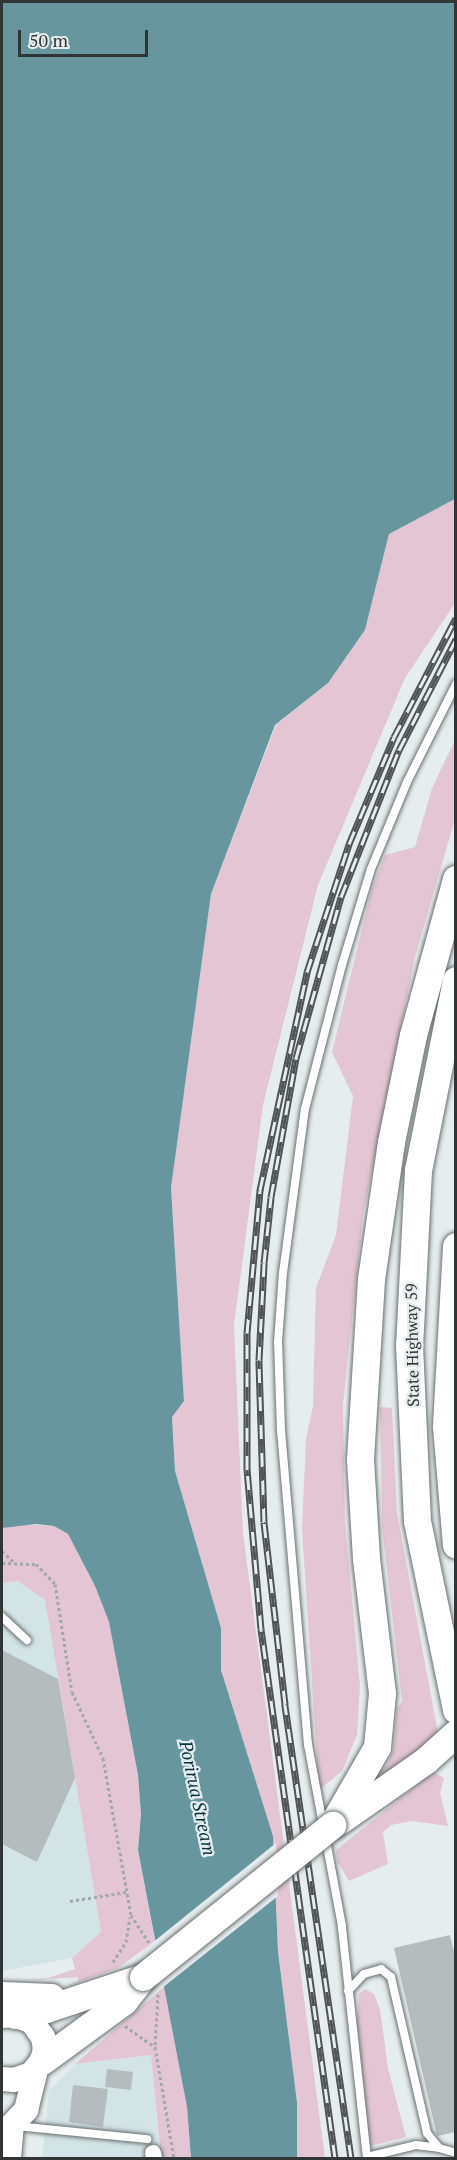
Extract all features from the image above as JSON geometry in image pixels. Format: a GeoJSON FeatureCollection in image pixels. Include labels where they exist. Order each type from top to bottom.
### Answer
{"type":"FeatureCollection","features":[{"type":"Feature","properties":{"kind":"main road"},"geometry":{"type":"LineString","coordinates":[[332,1826],[376,1747],[382,1693],[366,1558],[360,1460],[367,1331],[391,1142],[428,971],[456,879]]}},
{"type":"Feature","properties":{"kind":"main road","name":"State Highway 59"},"geometry":{"type":"LineString","coordinates":[[456,980],[418,1170],[409,1345],[417,1521],[456,1710]]}},
{"type":"Feature","properties":{"kind":"main road","name":"State Highway 59"},"geometry":{"type":"LineString","coordinates":[[456,1246],[446,1425],[456,1545]]}},
{"type":"Feature","properties":{"kind":"main road"},"geometry":{"type":"LineString","coordinates":[[2,2079],[20,2079],[39,2066],[124,2001],[143,1977],[332,1826],[426,1760],[456,1733]]}},
{"type":"Feature","properties":{"kind":"main road"},"geometry":{"type":"LineString","coordinates":[[6,2010],[70,1999],[143,1977]]}},
{"type":"Feature","properties":{"kind":"main road"},"geometry":{"type":"LineString","coordinates":[[6,2010],[27,2018],[40,2031],[44,2043],[26,2110],[7,2126],[9,2158]]}},
{"type":"Feature","properties":{"kind":"lane"},"geometry":{"type":"LineString","coordinates":[[456,684],[407,782],[371,869],[342,965],[305,1109],[283,1273],[278,1342],[281,1431],[308,1745],[342,1926],[367,2158],[416,2145],[456,2153]]}},
{"type":"Feature","properties":{"kind":"lane"},"geometry":{"type":"LineString","coordinates":[[2,1617],[27,1640]]}},
{"type":"Feature","properties":{"kind":"lane"},"geometry":{"type":"LineString","coordinates":[[348,1991],[363,1974],[381,1969],[391,1977],[427,2133],[439,2148]]}},
{"type":"Feature","properties":{"kind":"lane"},"geometry":{"type":"LineString","coordinates":[[7,2126],[151,2150]]}},
{"type":"Feature","properties":{"kind":"path"},"geometry":{"type":"LineString","coordinates":[[2,1551],[14,1562]]}},
{"type":"Feature","properties":{"kind":"path"},"geometry":{"type":"LineString","coordinates":[[2,1563],[36,1564],[55,1584],[72,1692],[104,1758],[131,1915],[126,1942],[119,1958],[107,1967]]}},
{"type":"Feature","properties":{"kind":"path"},"geometry":{"type":"LineString","coordinates":[[70,1901],[126,1892]]}},
{"type":"Feature","properties":{"kind":"path"},"geometry":{"type":"LineString","coordinates":[[121,2024],[155,2047],[174,2158]]}},
{"type":"Feature","properties":{"kind":"shaded area"},"geometry":{"type":"Polygon","coordinates":[[[455,499],[455,603],[405,678],[318,885],[263,1105],[234,1325],[243,1533],[325,2158],[297,2158],[297,2102],[278,1952],[273,1836],[221,1670],[221,1628],[175,1471],[172,1417],[184,1401],[171,1188],[211,894],[276,725],[328,683],[365,630],[389,534],[455,499]]]}},
{"type":"Feature","properties":{"kind":"shaded area"},"geometry":{"type":"Polygon","coordinates":[[[455,740],[455,819],[415,957],[363,1215],[343,1405],[345,1522],[360,1686],[357,1735],[342,1771],[319,1790],[302,1529],[306,1439],[313,1406],[316,1288],[336,1235],[353,1096],[332,1052],[372,888],[385,855],[415,847],[432,788],[455,740]]]}},
{"type":"Feature","properties":{"kind":"shaded area"},"geometry":{"type":"Polygon","coordinates":[[[2,1231],[17,1524],[54,1526],[68,1534],[95,1586],[109,1622],[138,1775],[141,1814],[138,1850],[155,1941],[118,1968],[68,1986],[78,1981],[78,1977],[16,1981],[48,1978],[75,1969],[72,1958],[101,1932],[45,1600],[18,1581],[2,1583],[2,1231]]]}},
{"type":"Feature","properties":{"kind":"shaded area"},"geometry":{"type":"Polygon","coordinates":[[[380,1407],[392,1408],[397,1513],[438,1733],[383,1781],[375,1775],[387,1765],[394,1748],[397,1708],[402,1701],[382,1527],[380,1407]]]}},
{"type":"Feature","properties":{"kind":"shaded area"},"geometry":{"type":"Polygon","coordinates":[[[18,1581],[45,1600],[101,1932],[72,1958],[2,1971],[2,1583],[18,1581]]]}},
{"type":"Feature","properties":{"kind":"shaded area"},"geometry":{"type":"Polygon","coordinates":[[[433,1772],[444,1778],[440,1793],[448,1826],[412,1821],[391,1825],[383,1832],[388,1864],[349,1881],[337,1861],[336,1850],[433,1772]]]}},
{"type":"Feature","properties":{"kind":"shaded area"},"geometry":{"type":"Polygon","coordinates":[[[165,1986],[187,2107],[191,2158],[161,2158],[151,2055],[75,2064],[165,1986]]]}},
{"type":"Feature","properties":{"kind":"shaded area"},"geometry":{"type":"Polygon","coordinates":[[[365,1989],[374,1994],[380,2009],[388,2068],[406,2137],[370,2146],[357,2021],[359,1994],[365,1989]]]}},
{"type":"Feature","properties":{"kind":"shaded area"},"geometry":{"type":"Polygon","coordinates":[[[151,2055],[160,2154],[143,2152],[144,2158],[42,2158],[49,2091],[75,2064],[151,2055]]]}},
{"type":"Feature","properties":{"kind":"water","name":"Porirua Stream"},"geometry":{"type":"Polygon","coordinates":[[[2,2],[455,2],[455,499],[389,534],[365,630],[328,683],[275,725],[211,894],[171,1188],[184,1401],[172,1417],[175,1471],[221,1628],[221,1670],[273,1836],[278,1952],[297,2102],[297,2158],[191,2158],[187,2107],[138,1850],[141,1814],[138,1775],[109,1622],[95,1586],[68,1534],[54,1526],[36,1524],[2,1528],[2,2]]]}},
{"type":"Feature","properties":{"kind":"pier"},"geometry":{"type":"Polygon","coordinates":[[[276,1843],[278,1896],[162,1988],[152,1943],[276,1843]]]}},
{"type":"Feature","properties":{"kind":"building"},"geometry":{"type":"Polygon","coordinates":[[[2,1650],[58,1679],[75,1778],[37,1862],[2,1844],[2,1650]]]}},
{"type":"Feature","properties":{"kind":"building"},"geometry":{"type":"Polygon","coordinates":[[[450,1935],[456,1960],[456,2132],[437,2136],[394,1948],[450,1935]]]}},
{"type":"Feature","properties":{"kind":"building"},"geometry":{"type":"Polygon","coordinates":[[[107,2069],[133,2072],[131,2090],[105,2087],[107,2069]]]}},
{"type":"Feature","properties":{"kind":"building"},"geometry":{"type":"Polygon","coordinates":[[[73,2085],[108,2089],[103,2127],[69,2122],[73,2085]]]}},
{"type":"Feature","properties":{"kind":"railway"},"geometry":{"type":"LineString","coordinates":[[335,2158],[261,1629],[247,1470],[247,1333],[260,1190],[307,972],[349,844],[394,737],[456,618]]}},
{"type":"Feature","properties":{"kind":"railway"},"geometry":{"type":"LineString","coordinates":[[351,2158],[285,1704],[264,1522],[259,1360],[264,1263],[271,1197],[296,1058],[341,897],[399,750],[456,639]]}}]}
